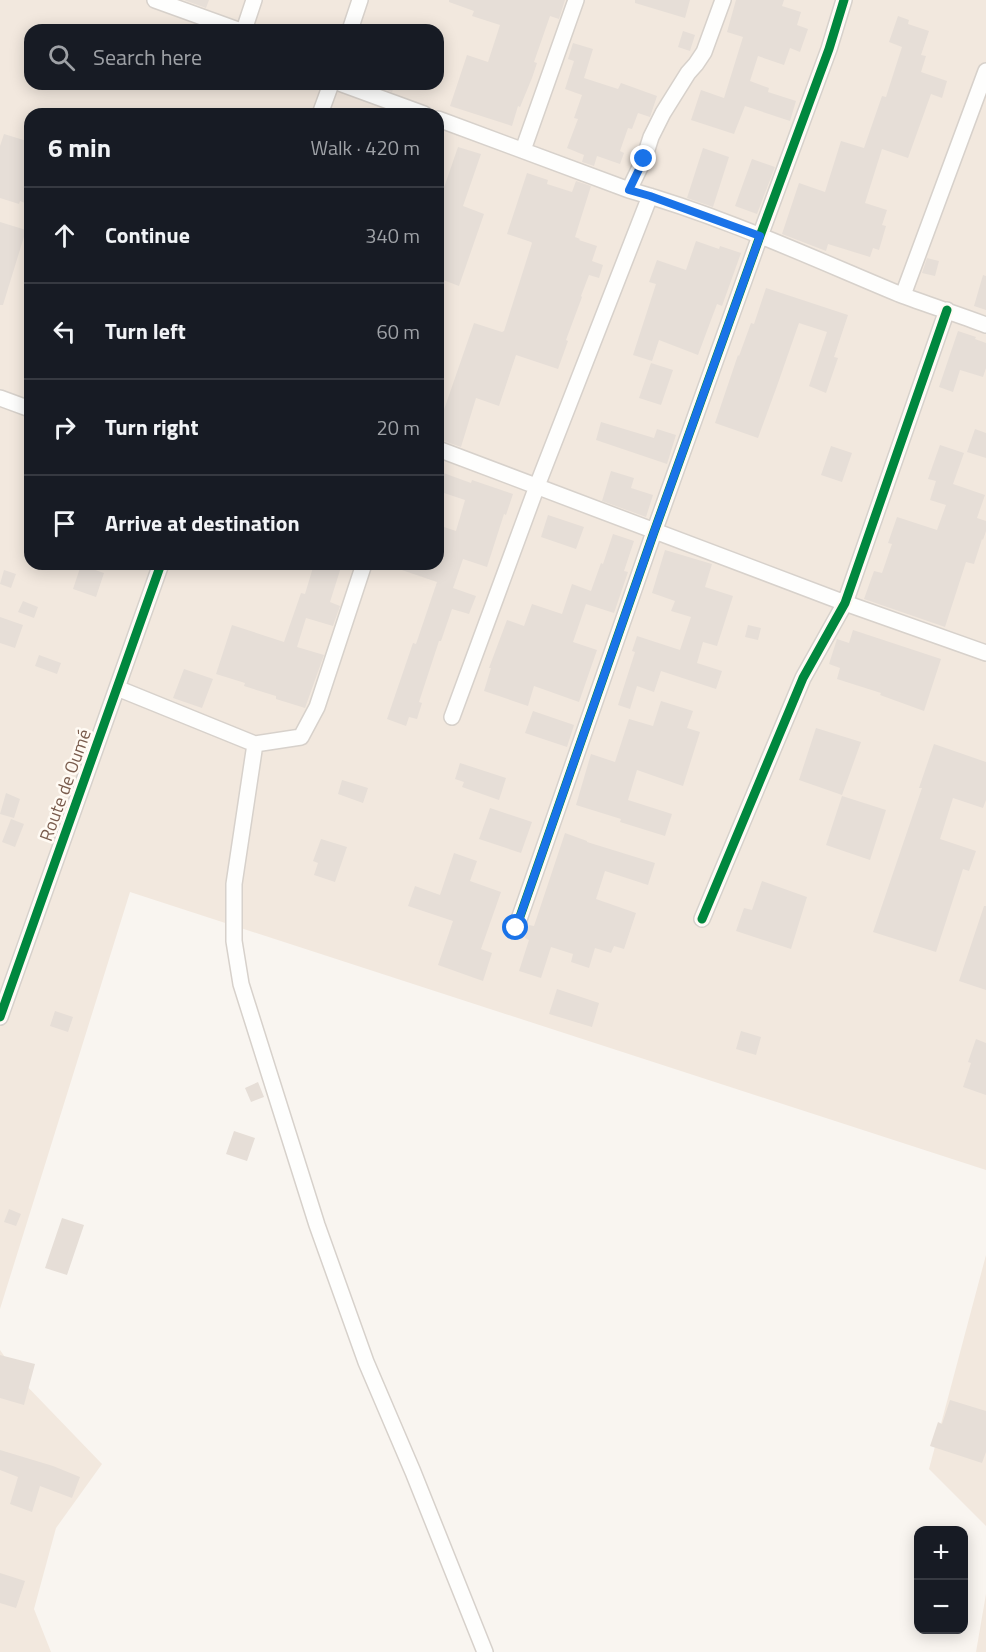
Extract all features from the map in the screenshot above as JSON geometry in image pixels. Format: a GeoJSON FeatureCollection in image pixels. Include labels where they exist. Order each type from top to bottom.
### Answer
{"type":"FeatureCollection","features":[{"type":"Feature","properties":{"kind":"street"},"geometry":{"type":"LineString","coordinates":[[155,0],[221,24]]}},
{"type":"Feature","properties":{"kind":"street"},"geometry":{"type":"LineString","coordinates":[[246,24],[254,0]]}},
{"type":"Feature","properties":{"kind":"street"},"geometry":{"type":"LineString","coordinates":[[352,24],[360,0]]}},
{"type":"Feature","properties":{"kind":"street"},"geometry":{"type":"LineString","coordinates":[[523,150],[576,0]]}},
{"type":"Feature","properties":{"kind":"street"},"geometry":{"type":"LineString","coordinates":[[629,190],[663,113],[704,52],[723,0]]}},
{"type":"Feature","properties":{"kind":"street"},"geometry":{"type":"LineString","coordinates":[[516,928],[654,532],[829,49],[844,0]]}},
{"type":"Feature","properties":{"kind":"street"},"geometry":{"type":"LineString","coordinates":[[903,295],[986,71]]}},
{"type":"Feature","properties":{"kind":"street"},"geometry":{"type":"LineString","coordinates":[[322,108],[329,90]]}},
{"type":"Feature","properties":{"kind":"street"},"geometry":{"type":"LineString","coordinates":[[358,90],[408,108]]}},
{"type":"Feature","properties":{"kind":"street"},"geometry":{"type":"LineString","coordinates":[[444,121],[760,236],[903,295],[986,325]]}},
{"type":"Feature","properties":{"kind":"street"},"geometry":{"type":"LineString","coordinates":[[452,717],[537,486],[650,196]]}},
{"type":"Feature","properties":{"kind":"street"},"geometry":{"type":"LineString","coordinates":[[702,919],[803,678],[845,603],[947,310]]}},
{"type":"Feature","properties":{"kind":"street"},"geometry":{"type":"LineString","coordinates":[[0,398],[24,407]]}},
{"type":"Feature","properties":{"kind":"street"},"geometry":{"type":"LineString","coordinates":[[444,451],[654,532],[986,653]]}},
{"type":"Feature","properties":{"kind":"street","name":"Route de Oumé"},"geometry":{"type":"LineString","coordinates":[[0,1017],[158,570]]}},
{"type":"Feature","properties":{"kind":"street"},"geometry":{"type":"LineString","coordinates":[[117,688],[255,744],[301,737],[317,707],[362,570]]}},
{"type":"Feature","properties":{"kind":"street"},"geometry":{"type":"LineString","coordinates":[[255,744],[234,884],[234,941],[241,984],[317,1225],[362,1352],[485,1652]]}},
{"type":"Feature","properties":{"kind":"shaded area"},"geometry":{"type":"Polygon","coordinates":[[[0,0],[986,0],[986,1170],[130,892],[0,1309],[0,0]]]}},
{"type":"Feature","properties":{"kind":"shaded area"},"geometry":{"type":"Polygon","coordinates":[[[986,1255],[986,1526],[929,1469],[986,1255]]]}},
{"type":"Feature","properties":{"kind":"shaded area"},"geometry":{"type":"Polygon","coordinates":[[[0,1350],[21,1380],[102,1464],[56,1528],[34,1609],[51,1652],[0,1652],[0,1350]]]}},
{"type":"Feature","properties":{"kind":"shaded area"},"geometry":{"type":"Polygon","coordinates":[[[986,1594],[986,1652],[976,1652],[986,1594]]]}},
{"type":"Feature","properties":{"kind":"building"},"geometry":{"type":"Polygon","coordinates":[[[184,0],[209,0],[206,8],[184,0]]]}},
{"type":"Feature","properties":{"kind":"building"},"geometry":{"type":"Polygon","coordinates":[[[449,0],[565,0],[559,19],[550,16],[534,62],[537,63],[532,78],[520,107],[518,106],[512,126],[450,106],[467,55],[488,62],[500,25],[472,16],[474,11],[449,2],[449,0]]]}},
{"type":"Feature","properties":{"kind":"building"},"geometry":{"type":"Polygon","coordinates":[[[635,0],[690,0],[685,18],[635,3],[635,0]]]}},
{"type":"Feature","properties":{"kind":"building"},"geometry":{"type":"Polygon","coordinates":[[[736,0],[784,0],[782,6],[801,12],[797,25],[808,29],[800,52],[790,48],[784,65],[758,56],[750,81],[769,88],[768,92],[796,101],[790,121],[745,106],[734,134],[691,120],[701,90],[724,98],[743,37],[727,32],[736,0]]]}},
{"type":"Feature","properties":{"kind":"building"},"geometry":{"type":"Polygon","coordinates":[[[898,16],[909,20],[908,24],[929,31],[921,55],[926,56],[921,72],[947,81],[942,98],[931,94],[908,158],[882,149],[865,203],[887,210],[882,225],[886,226],[879,250],[873,248],[870,257],[828,244],[826,251],[782,234],[799,183],[825,192],[841,141],[864,148],[882,96],[886,97],[902,47],[889,42],[898,16]]]}},
{"type":"Feature","properties":{"kind":"building"},"geometry":{"type":"Polygon","coordinates":[[[683,31],[695,35],[690,51],[678,47],[683,31]]]}},
{"type":"Feature","properties":{"kind":"building"},"geometry":{"type":"Polygon","coordinates":[[[573,43],[593,49],[584,78],[618,89],[621,83],[657,96],[650,117],[638,113],[632,129],[628,128],[620,151],[624,153],[620,164],[597,156],[594,166],[582,162],[584,155],[567,148],[578,119],[574,118],[582,95],[565,89],[574,61],[568,59],[573,43]]]}},
{"type":"Feature","properties":{"kind":"building"},"geometry":{"type":"Polygon","coordinates":[[[4,134],[24,140],[24,203],[20,201],[19,204],[0,198],[0,146],[4,134]]]}},
{"type":"Feature","properties":{"kind":"building"},"geometry":{"type":"Polygon","coordinates":[[[458,147],[481,154],[463,206],[484,214],[459,286],[444,280],[444,188],[458,147]]]}},
{"type":"Feature","properties":{"kind":"building"},"geometry":{"type":"Polygon","coordinates":[[[703,148],[729,157],[713,207],[687,198],[703,148]]]}},
{"type":"Feature","properties":{"kind":"building"},"geometry":{"type":"Polygon","coordinates":[[[752,159],[775,167],[757,214],[735,206],[752,159]]]}},
{"type":"Feature","properties":{"kind":"building"},"geometry":{"type":"Polygon","coordinates":[[[527,173],[548,180],[547,184],[572,192],[576,181],[591,186],[575,237],[597,246],[592,261],[603,265],[599,278],[589,275],[558,369],[516,355],[499,406],[476,398],[461,447],[444,441],[444,410],[474,323],[504,331],[532,243],[507,234],[527,173]]]}},
{"type":"Feature","properties":{"kind":"building"},"geometry":{"type":"Polygon","coordinates":[[[0,222],[24,229],[24,237],[3,305],[0,305],[0,222]]]}},
{"type":"Feature","properties":{"kind":"building"},"geometry":{"type":"Polygon","coordinates":[[[696,241],[719,249],[720,246],[741,253],[722,306],[717,304],[698,355],[659,340],[652,361],[633,355],[656,284],[649,282],[657,260],[686,270],[696,241]]]}},
{"type":"Feature","properties":{"kind":"building"},"geometry":{"type":"Polygon","coordinates":[[[927,258],[939,261],[935,276],[922,273],[927,258]]]}},
{"type":"Feature","properties":{"kind":"building"},"geometry":{"type":"Polygon","coordinates":[[[983,275],[986,276],[986,310],[974,306],[983,275]]]}},
{"type":"Feature","properties":{"kind":"building"},"geometry":{"type":"Polygon","coordinates":[[[766,288],[848,315],[834,357],[838,358],[826,393],[809,386],[827,332],[799,323],[758,438],[715,423],[738,355],[751,323],[754,324],[766,288]]]}},
{"type":"Feature","properties":{"kind":"building"},"geometry":{"type":"Polygon","coordinates":[[[958,331],[986,343],[986,368],[983,377],[960,370],[953,392],[939,387],[958,331]]]}},
{"type":"Feature","properties":{"kind":"building"},"geometry":{"type":"Polygon","coordinates":[[[651,363],[673,370],[661,405],[639,398],[651,363]]]}},
{"type":"Feature","properties":{"kind":"building"},"geometry":{"type":"Polygon","coordinates":[[[601,422],[654,438],[657,429],[676,435],[667,464],[596,440],[601,422]]]}},
{"type":"Feature","properties":{"kind":"building"},"geometry":{"type":"Polygon","coordinates":[[[975,429],[986,433],[986,458],[967,452],[975,429]]]}},
{"type":"Feature","properties":{"kind":"building"},"geometry":{"type":"Polygon","coordinates":[[[940,445],[964,453],[953,484],[985,495],[977,518],[986,521],[986,531],[974,564],[966,562],[945,627],[864,599],[874,571],[882,573],[892,544],[888,543],[897,517],[937,530],[946,505],[930,500],[936,481],[928,479],[940,445]]]}},
{"type":"Feature","properties":{"kind":"building"},"geometry":{"type":"Polygon","coordinates":[[[831,446],[852,453],[842,482],[821,475],[831,446]]]}},
{"type":"Feature","properties":{"kind":"building"},"geometry":{"type":"Polygon","coordinates":[[[611,471],[634,478],[631,488],[653,495],[646,517],[602,501],[611,471]]]}},
{"type":"Feature","properties":{"kind":"building"},"geometry":{"type":"Polygon","coordinates":[[[444,473],[513,494],[487,567],[463,559],[453,588],[476,596],[469,614],[452,609],[419,702],[422,703],[417,719],[409,717],[406,726],[387,719],[437,582],[402,570],[444,570],[444,527],[456,531],[465,500],[444,493],[444,473]]]}},
{"type":"Feature","properties":{"kind":"building"},"geometry":{"type":"Polygon","coordinates":[[[548,515],[584,527],[576,549],[541,537],[548,515]]]}},
{"type":"Feature","properties":{"kind":"building"},"geometry":{"type":"Polygon","coordinates":[[[613,534],[634,541],[624,571],[628,572],[614,613],[586,604],[573,642],[597,650],[579,702],[534,686],[528,706],[484,691],[491,668],[489,668],[507,620],[524,626],[532,604],[562,614],[572,584],[591,591],[613,534]]]}},
{"type":"Feature","properties":{"kind":"building"},"geometry":{"type":"Polygon","coordinates":[[[665,550],[712,564],[705,587],[733,596],[717,646],[703,642],[697,663],[722,671],[716,689],[661,671],[654,692],[637,686],[630,709],[618,705],[635,652],[632,651],[637,636],[680,650],[691,617],[671,611],[675,601],[652,593],[665,550]]]}},
{"type":"Feature","properties":{"kind":"building"},"geometry":{"type":"Polygon","coordinates":[[[4,570],[16,574],[11,588],[0,584],[4,570]]]}},
{"type":"Feature","properties":{"kind":"building"},"geometry":{"type":"Polygon","coordinates":[[[79,570],[95,570],[104,573],[96,597],[73,589],[79,570]]]}},
{"type":"Feature","properties":{"kind":"building"},"geometry":{"type":"Polygon","coordinates":[[[312,570],[340,570],[330,602],[340,606],[333,626],[306,618],[297,647],[324,655],[305,708],[244,686],[245,683],[216,674],[232,625],[284,642],[301,593],[305,594],[312,570]]]}},
{"type":"Feature","properties":{"kind":"building"},"geometry":{"type":"Polygon","coordinates":[[[23,601],[38,607],[34,618],[18,612],[23,601]]]}},
{"type":"Feature","properties":{"kind":"building"},"geometry":{"type":"Polygon","coordinates":[[[0,617],[23,625],[15,648],[0,643],[0,617]]]}},
{"type":"Feature","properties":{"kind":"building"},"geometry":{"type":"Polygon","coordinates":[[[748,625],[761,628],[758,640],[745,637],[748,625]]]}},
{"type":"Feature","properties":{"kind":"building"},"geometry":{"type":"Polygon","coordinates":[[[853,630],[941,659],[924,711],[880,695],[881,693],[837,679],[840,668],[829,664],[837,639],[849,643],[853,630]]]}},
{"type":"Feature","properties":{"kind":"building"},"geometry":{"type":"Polygon","coordinates":[[[39,655],[61,663],[57,674],[35,666],[39,655]]]}},
{"type":"Feature","properties":{"kind":"building"},"geometry":{"type":"Polygon","coordinates":[[[184,669],[213,679],[202,708],[173,698],[184,669]]]}},
{"type":"Feature","properties":{"kind":"building"},"geometry":{"type":"Polygon","coordinates":[[[661,701],[693,711],[687,728],[700,732],[683,786],[637,770],[628,800],[672,814],[665,836],[576,805],[591,754],[615,762],[629,719],[653,726],[661,701]]]}},
{"type":"Feature","properties":{"kind":"building"},"geometry":{"type":"Polygon","coordinates":[[[533,711],[574,725],[567,747],[525,733],[533,711]]]}},
{"type":"Feature","properties":{"kind":"building"},"geometry":{"type":"Polygon","coordinates":[[[816,728],[861,742],[842,795],[799,780],[816,728]]]}},
{"type":"Feature","properties":{"kind":"building"},"geometry":{"type":"Polygon","coordinates":[[[934,744],[986,762],[986,800],[983,808],[953,798],[940,839],[976,851],[969,871],[963,869],[936,952],[873,932],[922,788],[919,788],[934,744]]]}},
{"type":"Feature","properties":{"kind":"building"},"geometry":{"type":"Polygon","coordinates":[[[460,763],[506,778],[499,800],[462,787],[464,782],[455,779],[460,763]]]}},
{"type":"Feature","properties":{"kind":"building"},"geometry":{"type":"Polygon","coordinates":[[[342,780],[368,788],[363,803],[338,794],[342,780]]]}},
{"type":"Feature","properties":{"kind":"building"},"geometry":{"type":"Polygon","coordinates":[[[6,793],[20,799],[14,818],[0,814],[6,793]]]}},
{"type":"Feature","properties":{"kind":"building"},"geometry":{"type":"Polygon","coordinates":[[[842,796],[886,810],[870,860],[826,845],[842,796]]]}},
{"type":"Feature","properties":{"kind":"building"},"geometry":{"type":"Polygon","coordinates":[[[490,808],[532,822],[521,853],[479,839],[490,808]]]}},
{"type":"Feature","properties":{"kind":"building"},"geometry":{"type":"Polygon","coordinates":[[[11,819],[24,824],[15,847],[2,842],[11,819]]]}},
{"type":"Feature","properties":{"kind":"building"},"geometry":{"type":"Polygon","coordinates":[[[565,833],[655,863],[648,885],[605,871],[596,899],[636,913],[624,949],[614,946],[611,953],[595,948],[589,968],[571,962],[573,954],[551,947],[541,978],[519,971],[529,940],[525,938],[529,925],[534,926],[565,833]]]}},
{"type":"Feature","properties":{"kind":"building"},"geometry":{"type":"Polygon","coordinates":[[[321,839],[347,847],[335,882],[314,875],[318,863],[313,861],[321,839]]]}},
{"type":"Feature","properties":{"kind":"building"},"geometry":{"type":"Polygon","coordinates":[[[454,853],[477,861],[470,881],[501,892],[481,949],[492,953],[483,981],[438,965],[453,921],[408,906],[415,886],[440,895],[454,853]]]}},
{"type":"Feature","properties":{"kind":"building"},"geometry":{"type":"Polygon","coordinates":[[[762,881],[807,897],[791,949],[736,931],[744,908],[752,910],[762,881]]]}},
{"type":"Feature","properties":{"kind":"building"},"geometry":{"type":"Polygon","coordinates":[[[984,906],[986,906],[986,990],[959,981],[984,906]]]}},
{"type":"Feature","properties":{"kind":"building"},"geometry":{"type":"Polygon","coordinates":[[[557,989],[599,1003],[592,1027],[549,1014],[557,989]]]}},
{"type":"Feature","properties":{"kind":"building"},"geometry":{"type":"Polygon","coordinates":[[[55,1011],[73,1017],[68,1032],[50,1026],[55,1011]]]}},
{"type":"Feature","properties":{"kind":"building"},"geometry":{"type":"Polygon","coordinates":[[[741,1031],[761,1037],[756,1055],[736,1049],[741,1031]]]}},
{"type":"Feature","properties":{"kind":"building"},"geometry":{"type":"Polygon","coordinates":[[[976,1039],[986,1043],[986,1095],[963,1087],[976,1039]]]}},
{"type":"Feature","properties":{"kind":"building"},"geometry":{"type":"Polygon","coordinates":[[[258,1082],[264,1097],[251,1102],[245,1088],[258,1082]]]}},
{"type":"Feature","properties":{"kind":"building"},"geometry":{"type":"Polygon","coordinates":[[[234,1131],[255,1138],[247,1161],[226,1154],[234,1131]]]}},
{"type":"Feature","properties":{"kind":"building"},"geometry":{"type":"Polygon","coordinates":[[[9,1209],[21,1214],[16,1226],[4,1222],[9,1209]]]}},
{"type":"Feature","properties":{"kind":"building"},"geometry":{"type":"Polygon","coordinates":[[[62,1218],[84,1225],[67,1275],[45,1268],[62,1218]]]}},
{"type":"Feature","properties":{"kind":"building"},"geometry":{"type":"Polygon","coordinates":[[[0,1355],[35,1364],[24,1405],[0,1398],[0,1355]]]}},
{"type":"Feature","properties":{"kind":"building"},"geometry":{"type":"Polygon","coordinates":[[[950,1400],[986,1411],[986,1452],[982,1463],[930,1446],[938,1422],[942,1424],[950,1400]]]}},
{"type":"Feature","properties":{"kind":"building"},"geometry":{"type":"Polygon","coordinates":[[[0,1450],[80,1477],[72,1498],[40,1486],[32,1512],[10,1504],[18,1477],[0,1470],[0,1450]]]}},
{"type":"Feature","properties":{"kind":"building"},"geometry":{"type":"Polygon","coordinates":[[[0,1573],[25,1581],[16,1608],[0,1603],[0,1573]]]}},
{"type":"Feature","properties":{"kind":"cycle path"},"geometry":{"type":"LineString","coordinates":[[516,928],[654,532],[829,49],[844,0]]}},
{"type":"Feature","properties":{"kind":"cycle path"},"geometry":{"type":"LineString","coordinates":[[702,919],[803,678],[845,603],[947,310]]}},
{"type":"Feature","properties":{"kind":"cycle path"},"geometry":{"type":"LineString","coordinates":[[0,1017],[159,570]]}},
{"type":"Feature","properties":{"kind":"route"},"geometry":{"type":"LineString","coordinates":[[516,928],[760,236],[629,190],[644,159]]}}]}
